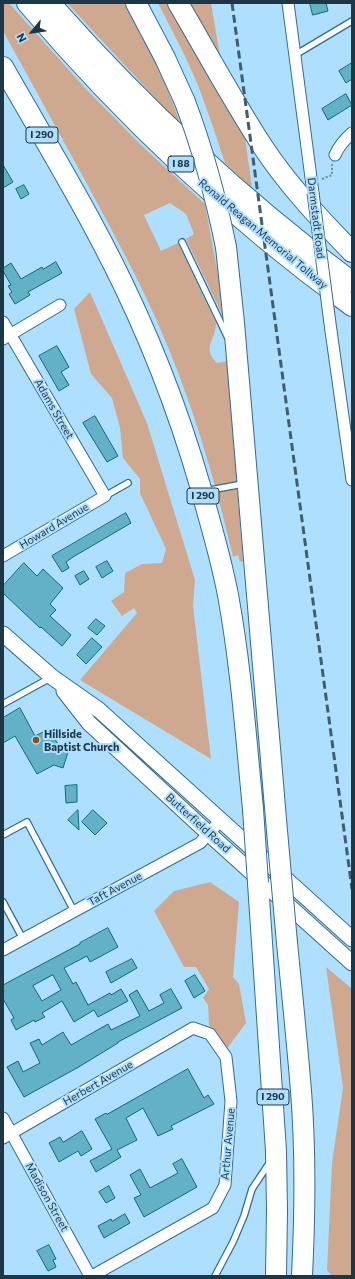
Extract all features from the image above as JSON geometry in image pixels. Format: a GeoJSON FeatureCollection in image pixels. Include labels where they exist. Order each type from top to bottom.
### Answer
{"type":"FeatureCollection","features":[{"type":"Feature","properties":{"kind":"highway","name":"Ronald Reagan Memorial Tollway"},"geometry":{"type":"LineString","coordinates":[[27,3],[113,97],[186,169],[244,221],[308,273],[352,306]]}},
{"type":"Feature","properties":{"kind":"highway","name":"Ronald Reagan Memorial Tollway"},"geometry":{"type":"LineString","coordinates":[[50,3],[136,94],[204,160],[284,228],[352,282]]}},
{"type":"Feature","properties":{"kind":"highway","name":"I 290"},"geometry":{"type":"LineString","coordinates":[[136,3],[165,58],[185,102],[208,169],[226,247],[237,356],[301,1100],[304,1169],[305,1270]]}},
{"type":"Feature","properties":{"kind":"highway"},"geometry":{"type":"LineString","coordinates":[[147,3],[165,35],[184,77],[185,102]]}},
{"type":"Feature","properties":{"kind":"highway"},"geometry":{"type":"LineString","coordinates":[[178,3],[234,101],[264,148],[298,194],[352,252]]}},
{"type":"Feature","properties":{"kind":"highway","name":"I 290"},"geometry":{"type":"LineString","coordinates":[[3,66],[81,203],[127,292],[147,335],[166,381],[187,439],[202,492],[229,602],[241,687],[253,809],[261,919],[276,1151],[276,1276]]}},
{"type":"Feature","properties":{"kind":"main road","name":"Butterfield Road"},"geometry":{"type":"LineString","coordinates":[[5,639],[52,677],[99,710],[352,939]]}},
{"type":"Feature","properties":{"kind":"main road","name":"Butterfield Road"},"geometry":{"type":"LineString","coordinates":[[52,677],[89,723],[352,963]]}},
{"type":"Feature","properties":{"kind":"street","name":"Darmstadt Road"},"geometry":{"type":"LineString","coordinates":[[288,3],[352,480]]}},
{"type":"Feature","properties":{"kind":"street"},"geometry":{"type":"LineString","coordinates":[[335,155],[344,140],[352,133]]}},
{"type":"Feature","properties":{"kind":"street"},"geometry":{"type":"LineString","coordinates":[[7,337],[60,305]]}},
{"type":"Feature","properties":{"kind":"street","name":"Adams Street"},"geometry":{"type":"LineString","coordinates":[[3,322],[7,337],[105,496]]}},
{"type":"Feature","properties":{"kind":"street","name":"Howard Avenue"},"geometry":{"type":"LineString","coordinates":[[3,556],[105,496]]}},
{"type":"Feature","properties":{"kind":"street","name":"Taft Avenue"},"geometry":{"type":"LineString","coordinates":[[3,950],[200,843],[221,820]]}},
{"type":"Feature","properties":{"kind":"street","name":"Herbert Avenue"},"geometry":{"type":"LineString","coordinates":[[7,1136],[193,1028]]}},
{"type":"Feature","properties":{"kind":"street","name":"Arthur Avenue"},"geometry":{"type":"LineString","coordinates":[[91,1276],[213,1208],[225,1185],[232,1101],[226,1057],[210,1034],[193,1028]]}},
{"type":"Feature","properties":{"kind":"street","name":"Madison Street"},"geometry":{"type":"LineString","coordinates":[[3,1118],[7,1136],[91,1276]]}},
{"type":"Feature","properties":{"kind":"lane"},"geometry":{"type":"LineString","coordinates":[[295,55],[352,21]]}},
{"type":"Feature","properties":{"kind":"lane"},"geometry":{"type":"LineString","coordinates":[[182,242],[237,356]]}},
{"type":"Feature","properties":{"kind":"lane"},"geometry":{"type":"LineString","coordinates":[[105,496],[128,483]]}},
{"type":"Feature","properties":{"kind":"lane"},"geometry":{"type":"LineString","coordinates":[[202,492],[247,483]]}},
{"type":"Feature","properties":{"kind":"lane"},"geometry":{"type":"LineString","coordinates":[[3,704],[52,677]]}},
{"type":"Feature","properties":{"kind":"lane"},"geometry":{"type":"LineString","coordinates":[[3,835],[26,822],[74,911]]}},
{"type":"Feature","properties":{"kind":"lane"},"geometry":{"type":"LineString","coordinates":[[3,902],[23,939]]}},
{"type":"Feature","properties":{"kind":"lane"},"geometry":{"type":"LineString","coordinates":[[216,1276],[244,1216],[252,1189],[276,1151]]}},
{"type":"Feature","properties":{"kind":"path"},"geometry":{"type":"LineString","coordinates":[[320,180],[332,175],[332,165],[335,155]]}},
{"type":"Feature","properties":{"kind":"shaded area"},"geometry":{"type":"Polygon","coordinates":[[[3,3],[9,3],[85,88],[140,144],[205,204],[218,275],[222,314],[186,239],[194,234],[186,214],[170,203],[144,215],[161,251],[178,243],[216,323],[214,335],[210,344],[210,353],[217,363],[227,361],[243,561],[240,562],[238,555],[233,557],[218,496],[200,436],[180,377],[156,319],[140,284],[86,182],[3,31],[3,3]]]}},
{"type":"Feature","properties":{"kind":"shaded area"},"geometry":{"type":"Polygon","coordinates":[[[67,3],[124,3],[156,64],[182,127],[67,3]]]}},
{"type":"Feature","properties":{"kind":"shaded area"},"geometry":{"type":"Polygon","coordinates":[[[158,3],[170,3],[244,130],[252,188],[225,163],[198,85],[158,3]]]}},
{"type":"Feature","properties":{"kind":"shaded area"},"geometry":{"type":"Polygon","coordinates":[[[189,3],[211,3],[220,56],[189,3]]]}},
{"type":"Feature","properties":{"kind":"shaded area"},"geometry":{"type":"Polygon","coordinates":[[[90,292],[147,423],[195,580],[193,606],[211,759],[80,680],[137,613],[134,608],[122,616],[111,601],[124,592],[125,573],[142,564],[162,563],[166,549],[140,493],[140,479],[123,458],[120,428],[112,398],[91,374],[74,309],[90,292]]]}},
{"type":"Feature","properties":{"kind":"shaded area"},"geometry":{"type":"Polygon","coordinates":[[[210,882],[239,902],[233,977],[239,984],[246,1023],[226,1050],[209,1025],[208,1005],[203,998],[209,989],[196,967],[184,967],[154,911],[174,891],[210,882]]]}},
{"type":"Feature","properties":{"kind":"shaded area"},"geometry":{"type":"Polygon","coordinates":[[[326,967],[351,988],[352,997],[352,1276],[332,1276],[327,1270],[332,1163],[343,1088],[326,967]]]}},
{"type":"Feature","properties":{"kind":"building"},"geometry":{"type":"Polygon","coordinates":[[[310,3],[326,3],[328,11],[313,15],[310,3]]]}},
{"type":"Feature","properties":{"kind":"building"},"geometry":{"type":"Polygon","coordinates":[[[352,63],[352,79],[346,83],[339,71],[352,63]]]}},
{"type":"Feature","properties":{"kind":"building"},"geometry":{"type":"Polygon","coordinates":[[[346,94],[352,105],[328,120],[322,109],[346,94]]]}},
{"type":"Feature","properties":{"kind":"building"},"geometry":{"type":"Polygon","coordinates":[[[3,165],[13,182],[3,188],[3,165]]]}},
{"type":"Feature","properties":{"kind":"building"},"geometry":{"type":"Polygon","coordinates":[[[24,185],[29,194],[21,199],[16,189],[24,185]]]}},
{"type":"Feature","properties":{"kind":"building"},"geometry":{"type":"Polygon","coordinates":[[[56,262],[62,273],[28,292],[30,295],[15,304],[9,294],[12,292],[8,286],[11,285],[3,271],[3,268],[11,263],[21,279],[42,267],[43,269],[56,262]]]}},
{"type":"Feature","properties":{"kind":"building"},"geometry":{"type":"Polygon","coordinates":[[[57,346],[69,367],[61,372],[69,385],[59,391],[39,356],[57,346]]]}},
{"type":"Feature","properties":{"kind":"building"},"geometry":{"type":"Polygon","coordinates":[[[95,416],[118,456],[107,462],[83,423],[95,416]]]}},
{"type":"Feature","properties":{"kind":"building"},"geometry":{"type":"Polygon","coordinates":[[[126,513],[131,523],[73,557],[66,562],[69,568],[62,572],[52,556],[126,513]]]}},
{"type":"Feature","properties":{"kind":"building"},"geometry":{"type":"Polygon","coordinates":[[[107,561],[113,571],[102,578],[96,567],[107,561]]]}},
{"type":"Feature","properties":{"kind":"building"},"geometry":{"type":"Polygon","coordinates":[[[24,563],[37,576],[43,569],[63,588],[50,604],[56,610],[50,616],[71,635],[62,646],[41,627],[40,628],[3,593],[3,586],[24,563]]]}},
{"type":"Feature","properties":{"kind":"building"},"geometry":{"type":"Polygon","coordinates":[[[84,571],[89,579],[80,585],[75,576],[84,571]]]}},
{"type":"Feature","properties":{"kind":"building"},"geometry":{"type":"Polygon","coordinates":[[[96,619],[105,626],[97,635],[88,628],[96,619]]]}},
{"type":"Feature","properties":{"kind":"building"},"geometry":{"type":"Polygon","coordinates":[[[92,638],[102,647],[86,664],[77,655],[92,638]]]}},
{"type":"Feature","properties":{"kind":"building","name":"Hillside Baptist Church"},"geometry":{"type":"Polygon","coordinates":[[[20,708],[35,736],[49,729],[59,746],[69,749],[63,768],[54,765],[37,774],[15,736],[3,743],[3,718],[20,708]]]}},
{"type":"Feature","properties":{"kind":"building"},"geometry":{"type":"Polygon","coordinates":[[[77,785],[77,802],[66,803],[65,786],[77,785]]]}},
{"type":"Feature","properties":{"kind":"building"},"geometry":{"type":"Polygon","coordinates":[[[78,810],[79,830],[68,820],[78,810]]]}},
{"type":"Feature","properties":{"kind":"building"},"geometry":{"type":"Polygon","coordinates":[[[93,810],[107,823],[95,835],[82,822],[93,810]]]}},
{"type":"Feature","properties":{"kind":"building"},"geometry":{"type":"Polygon","coordinates":[[[108,928],[118,947],[90,962],[87,956],[64,968],[73,984],[76,982],[88,1005],[121,989],[128,1001],[98,1017],[94,1010],[74,1022],[62,1001],[42,1013],[45,1017],[35,1022],[34,1020],[16,1030],[11,1020],[14,1018],[3,999],[3,985],[108,928]],[[53,975],[33,986],[42,1001],[61,990],[53,975]]]}},
{"type":"Feature","properties":{"kind":"building"},"geometry":{"type":"Polygon","coordinates":[[[132,959],[137,968],[111,983],[106,972],[132,959]]]}},
{"type":"Feature","properties":{"kind":"building"},"geometry":{"type":"Polygon","coordinates":[[[195,975],[205,991],[194,998],[185,981],[195,975]]]}},
{"type":"Feature","properties":{"kind":"building"},"geometry":{"type":"Polygon","coordinates":[[[171,989],[182,1008],[118,1042],[77,1068],[24,1097],[7,1067],[18,1061],[23,1072],[40,1063],[30,1043],[39,1039],[42,1045],[63,1032],[71,1045],[108,1024],[111,1030],[140,1016],[129,995],[137,990],[149,1011],[164,1003],[160,995],[171,989]]]}},
{"type":"Feature","properties":{"kind":"building"},"geometry":{"type":"Polygon","coordinates":[[[188,1069],[204,1098],[208,1095],[214,1104],[171,1126],[173,1129],[158,1136],[143,1108],[126,1118],[137,1140],[117,1150],[121,1157],[96,1172],[90,1161],[112,1149],[95,1119],[106,1113],[107,1114],[188,1069]]]}},
{"type":"Feature","properties":{"kind":"building"},"geometry":{"type":"Polygon","coordinates":[[[82,1131],[92,1149],[81,1156],[78,1151],[59,1162],[49,1143],[60,1137],[63,1142],[82,1131]]]}},
{"type":"Feature","properties":{"kind":"building"},"geometry":{"type":"Polygon","coordinates":[[[182,1159],[197,1187],[144,1217],[134,1198],[141,1195],[130,1175],[140,1169],[150,1188],[178,1173],[173,1164],[182,1159]]]}},
{"type":"Feature","properties":{"kind":"building"},"geometry":{"type":"Polygon","coordinates":[[[109,1186],[115,1198],[106,1203],[99,1192],[109,1186]]]}},
{"type":"Feature","properties":{"kind":"building"},"geometry":{"type":"Polygon","coordinates":[[[125,1214],[130,1223],[104,1238],[98,1226],[125,1214]]]}},
{"type":"Feature","properties":{"kind":"building"},"geometry":{"type":"Polygon","coordinates":[[[49,1245],[56,1259],[53,1260],[56,1267],[48,1271],[37,1251],[49,1245]]]}},
{"type":"Feature","properties":{"kind":"railway"},"geometry":{"type":"LineString","coordinates":[[232,3],[352,889]]}},
{"type":"Feature","properties":{"kind":"place","name":"Hillside Baptist Church"},"geometry":{"type":"Point","coordinates":[36,740]}}]}
